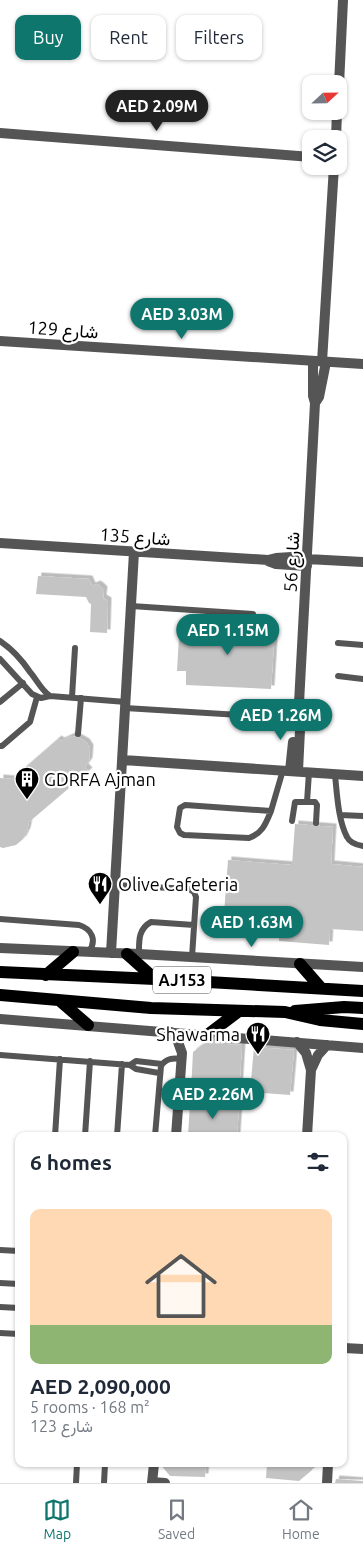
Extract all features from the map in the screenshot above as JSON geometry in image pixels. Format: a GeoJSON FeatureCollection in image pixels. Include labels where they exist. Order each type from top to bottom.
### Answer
{"type":"FeatureCollection","features":[{"type":"Feature","properties":{"kind":"main road"},"geometry":{"type":"LineString","coordinates":[[46,975],[73,952]]}},
{"type":"Feature","properties":{"kind":"main road"},"geometry":{"type":"LineString","coordinates":[[133,954],[155,979]]}},
{"type":"Feature","properties":{"kind":"main road"},"geometry":{"type":"LineString","coordinates":[[300,964],[321,988]]}},
{"type":"Feature","properties":{"kind":"main road","name":"AJ153"},"geometry":{"type":"LineString","coordinates":[[0,972],[363,991]]}},
{"type":"Feature","properties":{"kind":"main road","name":"AJ153"},"geometry":{"type":"LineString","coordinates":[[0,995],[151,1008],[286,1012],[320,1020],[363,1024]]}},
{"type":"Feature","properties":{"kind":"main road"},"geometry":{"type":"LineString","coordinates":[[59,1000],[88,1025]]}},
{"type":"Feature","properties":{"kind":"main road"},"geometry":{"type":"LineString","coordinates":[[286,1012],[332,1008],[363,1008]]}},
{"type":"Feature","properties":{"kind":"main road"},"geometry":{"type":"LineString","coordinates":[[200,1035],[239,1011]]}},
{"type":"Feature","properties":{"kind":"street"},"geometry":{"type":"LineString","coordinates":[[339,75],[343,0]]}},
{"type":"Feature","properties":{"kind":"street"},"geometry":{"type":"LineString","coordinates":[[0,133],[302,156]]}},
{"type":"Feature","properties":{"kind":"street","name":"شارع 56"},"geometry":{"type":"LineString","coordinates":[[291,771],[295,729],[298,722],[315,404],[319,396],[333,175]]}},
{"type":"Feature","properties":{"kind":"street","name":"شارع 129"},"geometry":{"type":"LineString","coordinates":[[0,341],[363,364]]}},
{"type":"Feature","properties":{"kind":"street","name":"شارع 135"},"geometry":{"type":"LineString","coordinates":[[0,543],[268,560],[276,558],[307,561],[363,562]]}},
{"type":"Feature","properties":{"kind":"street"},"geometry":{"type":"LineString","coordinates":[[111,953],[134,552]]}},
{"type":"Feature","properties":{"kind":"street"},"geometry":{"type":"LineString","coordinates":[[123,760],[363,776]]}},
{"type":"Feature","properties":{"kind":"street"},"geometry":{"type":"LineString","coordinates":[[0,948],[363,967]]}},
{"type":"Feature","properties":{"kind":"street"},"geometry":{"type":"LineString","coordinates":[[0,1019],[363,1048]]}},
{"type":"Feature","properties":{"kind":"street"},"geometry":{"type":"LineString","coordinates":[[171,1032],[178,1042],[182,1056],[176,1132]]}},
{"type":"Feature","properties":{"kind":"street"},"geometry":{"type":"LineString","coordinates":[[182,1056],[188,1043],[200,1035]]}},
{"type":"Feature","properties":{"kind":"street"},"geometry":{"type":"LineString","coordinates":[[297,1042],[306,1053],[311,1070],[307,1132]]}},
{"type":"Feature","properties":{"kind":"street"},"geometry":{"type":"LineString","coordinates":[[311,1070],[318,1055],[327,1045]]}},
{"type":"Feature","properties":{"kind":"street"},"geometry":{"type":"LineString","coordinates":[[347,1348],[363,1349]]}},
{"type":"Feature","properties":{"kind":"street"},"geometry":{"type":"LineString","coordinates":[[154,1467],[152,1483],[165,1483]]}},
{"type":"Feature","properties":{"kind":"street"},"geometry":{"type":"LineString","coordinates":[[327,1483],[328,1467]]}},
{"type":"Feature","properties":{"kind":"lane"},"geometry":{"type":"LineString","coordinates":[[131,606],[253,614]]}},
{"type":"Feature","properties":{"kind":"lane"},"geometry":{"type":"LineString","coordinates":[[0,641],[13,650],[24,662],[43,690],[50,696]]}},
{"type":"Feature","properties":{"kind":"lane"},"geometry":{"type":"LineString","coordinates":[[338,643],[363,645]]}},
{"type":"Feature","properties":{"kind":"lane"},"geometry":{"type":"LineString","coordinates":[[72,697],[75,648]]}},
{"type":"Feature","properties":{"kind":"lane"},"geometry":{"type":"LineString","coordinates":[[0,659],[37,697],[72,697],[126,705],[256,716]]}},
{"type":"Feature","properties":{"kind":"lane"},"geometry":{"type":"LineString","coordinates":[[338,676],[363,679]]}},
{"type":"Feature","properties":{"kind":"lane"},"geometry":{"type":"LineString","coordinates":[[0,702],[23,683]]}},
{"type":"Feature","properties":{"kind":"lane"},"geometry":{"type":"LineString","coordinates":[[0,746],[30,722],[37,697]]}},
{"type":"Feature","properties":{"kind":"lane"},"geometry":{"type":"LineString","coordinates":[[78,734],[81,698]]}},
{"type":"Feature","properties":{"kind":"lane"},"geometry":{"type":"LineString","coordinates":[[270,811],[185,805],[180,808],[177,827],[180,833],[184,835],[250,838],[256,836],[261,832],[291,771]]}},
{"type":"Feature","properties":{"kind":"lane"},"geometry":{"type":"LineString","coordinates":[[307,802],[309,772]]}},
{"type":"Feature","properties":{"kind":"lane"},"geometry":{"type":"LineString","coordinates":[[335,775],[340,815],[347,837],[356,845],[363,846]]}},
{"type":"Feature","properties":{"kind":"lane"},"geometry":{"type":"LineString","coordinates":[[292,821],[295,802],[307,802],[316,803],[316,823]]}},
{"type":"Feature","properties":{"kind":"lane"},"geometry":{"type":"LineString","coordinates":[[340,815],[363,816]]}},
{"type":"Feature","properties":{"kind":"lane"},"geometry":{"type":"LineString","coordinates":[[114,885],[189,889],[194,892],[196,897],[192,957]]}},
{"type":"Feature","properties":{"kind":"lane"},"geometry":{"type":"LineString","coordinates":[[0,919],[86,927],[94,939],[93,946],[89,952]]}},
{"type":"Feature","properties":{"kind":"lane"},"geometry":{"type":"LineString","coordinates":[[133,954],[141,931],[151,922],[194,925]]}},
{"type":"Feature","properties":{"kind":"lane"},"geometry":{"type":"LineString","coordinates":[[0,1056],[122,1064],[130,1064],[136,1061],[162,1064]]}},
{"type":"Feature","properties":{"kind":"lane"},"geometry":{"type":"LineString","coordinates":[[155,1132],[159,1073],[162,1064],[169,1059],[182,1056]]}},
{"type":"Feature","properties":{"kind":"lane"},"geometry":{"type":"LineString","coordinates":[[55,1132],[60,1059]]}},
{"type":"Feature","properties":{"kind":"lane"},"geometry":{"type":"LineString","coordinates":[[85,1132],[90,1061]]}},
{"type":"Feature","properties":{"kind":"lane"},"geometry":{"type":"LineString","coordinates":[[117,1132],[122,1064]]}},
{"type":"Feature","properties":{"kind":"lane"},"geometry":{"type":"LineString","coordinates":[[130,1064],[136,1069],[159,1073]]}},
{"type":"Feature","properties":{"kind":"lane"},"geometry":{"type":"LineString","coordinates":[[0,1250],[15,1251]]}},
{"type":"Feature","properties":{"kind":"lane"},"geometry":{"type":"LineString","coordinates":[[0,1283],[15,1284]]}},
{"type":"Feature","properties":{"kind":"lane"},"geometry":{"type":"LineString","coordinates":[[0,1307],[15,1308]]}},
{"type":"Feature","properties":{"kind":"lane"},"geometry":{"type":"LineString","coordinates":[[0,1333],[15,1334]]}},
{"type":"Feature","properties":{"kind":"lane"},"geometry":{"type":"LineString","coordinates":[[76,1483],[77,1467]]}},
{"type":"Feature","properties":{"kind":"lane"},"geometry":{"type":"LineString","coordinates":[[104,1483],[106,1467]]}},
{"type":"Feature","properties":{"kind":"building"},"geometry":{"type":"Polygon","coordinates":[[[38,576],[89,579],[92,586],[97,584],[100,586],[104,590],[103,598],[108,601],[107,633],[90,632],[91,604],[86,597],[36,594],[38,576]]]}},
{"type":"Feature","properties":{"kind":"building"},"geometry":{"type":"Polygon","coordinates":[[[191,622],[275,627],[271,689],[186,685],[186,671],[177,671],[179,636],[190,637],[191,622]]]}},
{"type":"Feature","properties":{"kind":"building","name":"GDRFA Ajman"},"geometry":{"type":"Polygon","coordinates":[[[72,736],[86,742],[90,748],[89,761],[85,767],[89,771],[29,822],[23,839],[16,845],[0,847],[0,778],[12,779],[58,739],[61,741],[72,736]]]}},
{"type":"Feature","properties":{"kind":"building"},"geometry":{"type":"Polygon","coordinates":[[[295,824],[333,827],[331,864],[363,867],[363,931],[330,929],[329,945],[279,941],[279,931],[223,927],[228,860],[292,865],[295,824]]]}},
{"type":"Feature","properties":{"kind":"building"},"geometry":{"type":"Polygon","coordinates":[[[205,1043],[242,1045],[239,1093],[191,1091],[193,1052],[205,1043]]]}},
{"type":"Feature","properties":{"kind":"building"},"geometry":{"type":"Polygon","coordinates":[[[254,1047],[294,1050],[290,1095],[250,1092],[254,1047]]]}},
{"type":"Feature","properties":{"kind":"building"},"geometry":{"type":"Polygon","coordinates":[[[190,1103],[239,1106],[237,1132],[188,1132],[190,1103]]]}},
{"type":"Feature","properties":{"kind":"building"},"geometry":{"type":"Polygon","coordinates":[[[162,1467],[206,1467],[205,1477],[170,1476],[162,1467]]]}},
{"type":"Feature","properties":{"kind":"building"},"geometry":{"type":"Polygon","coordinates":[[[267,1467],[312,1467],[312,1470],[299,1481],[266,1478],[267,1467]]]}},
{"type":"Feature","properties":{"kind":"building"},"geometry":{"type":"Polygon","coordinates":[[[336,1479],[363,1481],[363,1483],[335,1483],[336,1479]]]}},
{"type":"Feature","properties":{"kind":"place","name":"GDRFA Ajman"},"geometry":{"type":"Point","coordinates":[27,800]}},
{"type":"Feature","properties":{"kind":"place","name":"Olive Cafeteria"},"geometry":{"type":"Point","coordinates":[100,905]}},
{"type":"Feature","properties":{"kind":"place","name":"Shawarma"},"geometry":{"type":"Point","coordinates":[258,1055]}}]}
